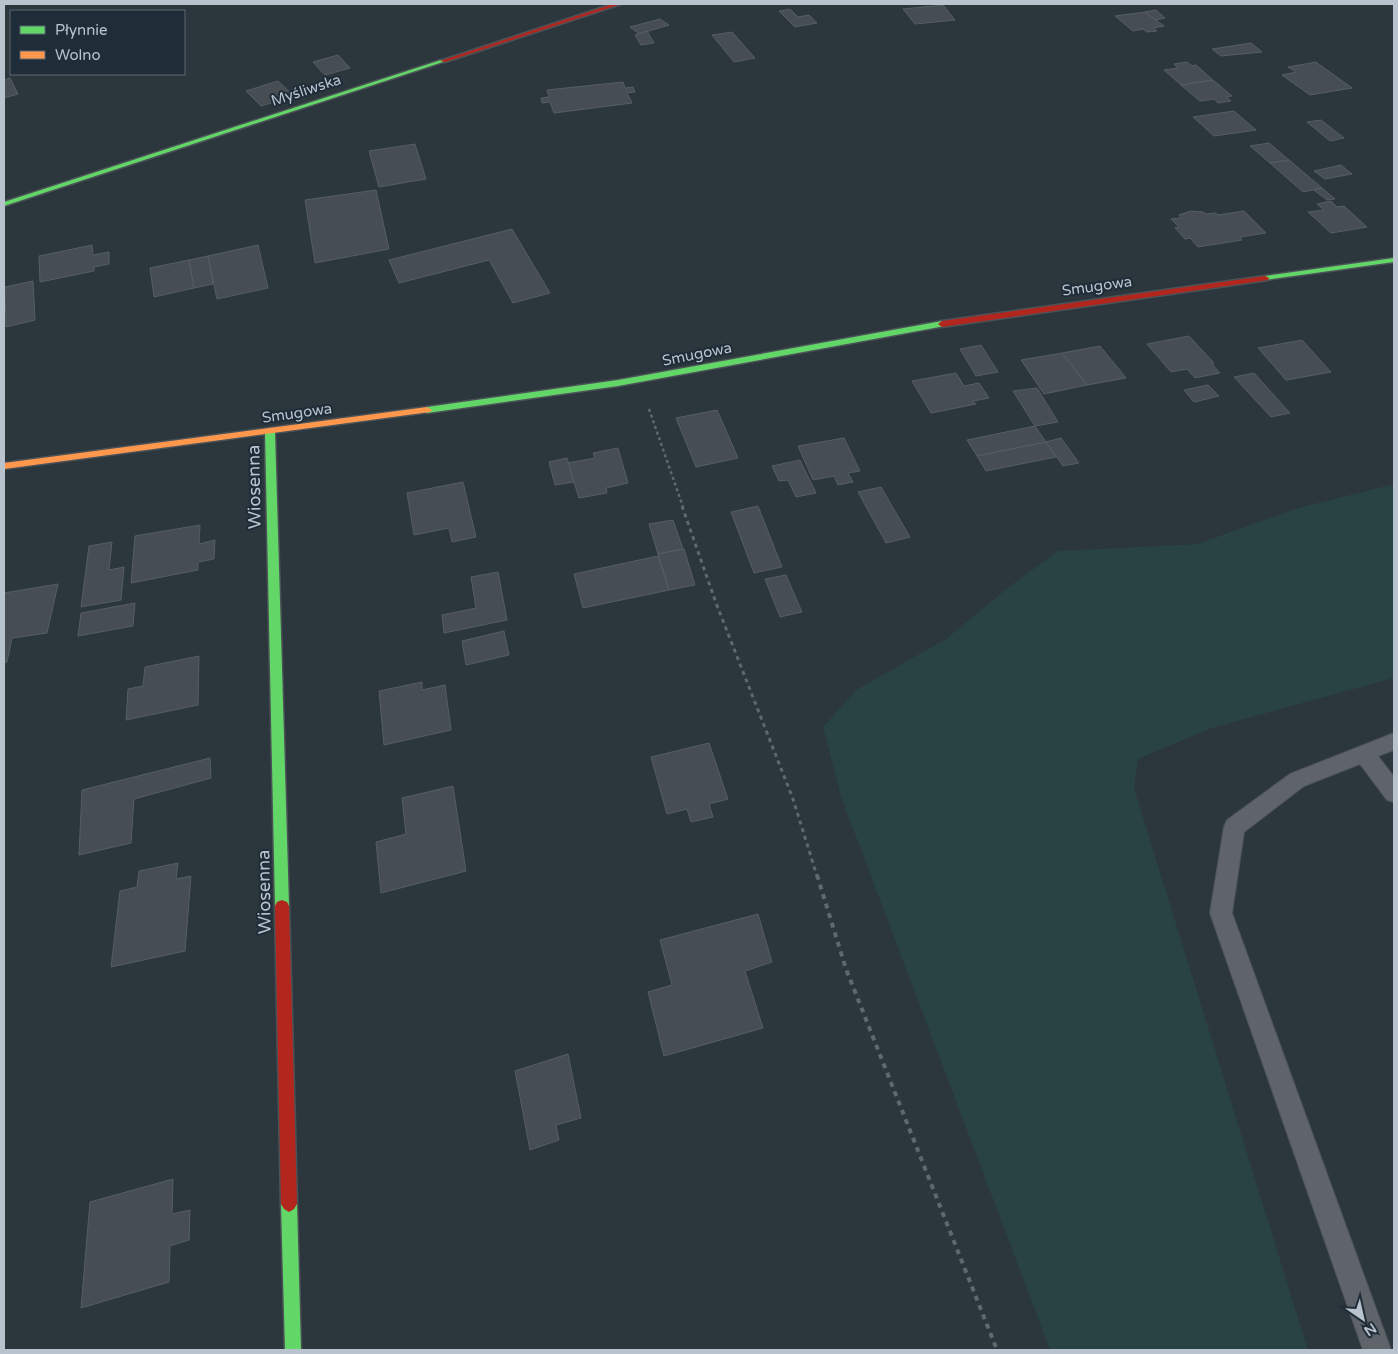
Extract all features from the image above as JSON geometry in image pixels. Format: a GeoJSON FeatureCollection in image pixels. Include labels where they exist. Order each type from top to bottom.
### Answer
{"type":"FeatureCollection","features":[{"type":"Feature","properties":{"kind":"street","name":"Myśliwska"},"geometry":{"type":"LineString","coordinates":[[4,204],[618,4]]}},
{"type":"Feature","properties":{"kind":"street","name":"Smugowa"},"geometry":{"type":"LineString","coordinates":[[4,466],[270,432],[639,380],[921,327],[1394,260]]}},
{"type":"Feature","properties":{"kind":"street","name":"Wiosenna"},"geometry":{"type":"LineString","coordinates":[[270,432],[293,1350]]}},
{"type":"Feature","properties":{"kind":"lane"},"geometry":{"type":"LineString","coordinates":[[1377,1350],[1221,913],[1234,827],[1297,780],[1394,740]]}},
{"type":"Feature","properties":{"kind":"lane"},"geometry":{"type":"LineString","coordinates":[[1364,753],[1394,793]]}},
{"type":"Feature","properties":{"kind":"path"},"geometry":{"type":"LineString","coordinates":[[639,380],[716,603],[793,799],[846,969],[997,1350]]}},
{"type":"Feature","properties":{"kind":"green space"},"geometry":{"type":"Polygon","coordinates":[[[1394,484],[1394,678],[1212,728],[1138,759],[1134,788],[1308,1350],[1050,1350],[841,797],[823,727],[856,690],[946,639],[1010,586],[1058,551],[1197,544],[1298,508],[1394,484]]]}},
{"type":"Feature","properties":{"kind":"building"},"geometry":{"type":"Polygon","coordinates":[[[943,5],[955,20],[915,24],[903,9],[943,5]]]}},
{"type":"Feature","properties":{"kind":"building"},"geometry":{"type":"Polygon","coordinates":[[[790,9],[798,17],[809,15],[817,23],[795,27],[779,11],[790,9]]]}},
{"type":"Feature","properties":{"kind":"building"},"geometry":{"type":"Polygon","coordinates":[[[1156,10],[1165,18],[1155,20],[1145,12],[1156,10]]]}},
{"type":"Feature","properties":{"kind":"building"},"geometry":{"type":"Polygon","coordinates":[[[1145,12],[1164,26],[1153,28],[1157,31],[1147,32],[1143,29],[1133,31],[1115,16],[1145,12]]]}},
{"type":"Feature","properties":{"kind":"building"},"geometry":{"type":"Polygon","coordinates":[[[660,19],[669,25],[639,34],[630,27],[660,19]]]}},
{"type":"Feature","properties":{"kind":"building"},"geometry":{"type":"Polygon","coordinates":[[[647,31],[654,43],[641,45],[635,35],[647,31]]]}},
{"type":"Feature","properties":{"kind":"building"},"geometry":{"type":"Polygon","coordinates":[[[732,32],[755,58],[734,62],[712,35],[732,32]]]}},
{"type":"Feature","properties":{"kind":"building"},"geometry":{"type":"Polygon","coordinates":[[[1251,43],[1262,52],[1221,56],[1212,49],[1251,43]]]}},
{"type":"Feature","properties":{"kind":"building"},"geometry":{"type":"Polygon","coordinates":[[[338,55],[350,68],[325,75],[313,62],[338,55]]]}},
{"type":"Feature","properties":{"kind":"building"},"geometry":{"type":"Polygon","coordinates":[[[1187,62],[1192,66],[1196,65],[1213,80],[1181,85],[1164,70],[1178,68],[1174,64],[1187,62]]]}},
{"type":"Feature","properties":{"kind":"building"},"geometry":{"type":"Polygon","coordinates":[[[1316,62],[1352,88],[1310,95],[1282,75],[1296,72],[1288,67],[1316,62]]]}},
{"type":"Feature","properties":{"kind":"building"},"geometry":{"type":"Polygon","coordinates":[[[10,78],[18,94],[4,98],[4,80],[10,78]]]}},
{"type":"Feature","properties":{"kind":"building"},"geometry":{"type":"Polygon","coordinates":[[[1213,80],[1232,96],[1226,97],[1231,101],[1218,103],[1214,99],[1200,101],[1181,85],[1213,80]]]}},
{"type":"Feature","properties":{"kind":"building"},"geometry":{"type":"Polygon","coordinates":[[[278,81],[294,96],[261,106],[246,91],[278,81]]]}},
{"type":"Feature","properties":{"kind":"building"},"geometry":{"type":"Polygon","coordinates":[[[623,82],[625,88],[633,87],[635,92],[627,93],[632,103],[554,113],[550,102],[542,103],[541,98],[549,97],[547,90],[623,82]]]}},
{"type":"Feature","properties":{"kind":"building"},"geometry":{"type":"Polygon","coordinates":[[[1234,111],[1256,130],[1214,136],[1193,117],[1234,111]]]}},
{"type":"Feature","properties":{"kind":"building"},"geometry":{"type":"Polygon","coordinates":[[[1321,120],[1344,138],[1330,141],[1307,122],[1321,120]]]}},
{"type":"Feature","properties":{"kind":"building"},"geometry":{"type":"Polygon","coordinates":[[[1269,143],[1289,160],[1270,163],[1250,146],[1269,143]]]}},
{"type":"Feature","properties":{"kind":"building"},"geometry":{"type":"Polygon","coordinates":[[[415,144],[426,179],[379,187],[369,151],[415,144]]]}},
{"type":"Feature","properties":{"kind":"building"},"geometry":{"type":"Polygon","coordinates":[[[1289,160],[1322,188],[1303,192],[1270,163],[1289,160]]]}},
{"type":"Feature","properties":{"kind":"building"},"geometry":{"type":"Polygon","coordinates":[[[1341,165],[1352,174],[1325,179],[1314,171],[1341,165]]]}},
{"type":"Feature","properties":{"kind":"building"},"geometry":{"type":"Polygon","coordinates":[[[1322,188],[1335,199],[1327,200],[1314,190],[1322,188]]]}},
{"type":"Feature","properties":{"kind":"building"},"geometry":{"type":"Polygon","coordinates":[[[376,190],[389,249],[315,263],[305,200],[376,190]]]}},
{"type":"Feature","properties":{"kind":"building"},"geometry":{"type":"Polygon","coordinates":[[[1331,201],[1337,207],[1344,206],[1367,227],[1331,233],[1308,212],[1324,210],[1317,204],[1331,201]]]}},
{"type":"Feature","properties":{"kind":"building"},"geometry":{"type":"Polygon","coordinates":[[[1191,211],[1206,214],[1216,213],[1218,215],[1244,211],[1266,233],[1240,237],[1242,240],[1198,247],[1190,238],[1185,239],[1175,228],[1179,227],[1171,219],[1181,218],[1179,215],[1191,211]]]}},
{"type":"Feature","properties":{"kind":"building"},"geometry":{"type":"Polygon","coordinates":[[[512,229],[550,293],[513,303],[489,260],[399,283],[389,260],[512,229]]]}},
{"type":"Feature","properties":{"kind":"building"},"geometry":{"type":"Polygon","coordinates":[[[92,245],[93,255],[109,252],[109,264],[94,267],[94,271],[40,282],[39,256],[92,245]]]}},
{"type":"Feature","properties":{"kind":"building"},"geometry":{"type":"Polygon","coordinates":[[[258,245],[268,288],[217,299],[208,256],[258,245]]]}},
{"type":"Feature","properties":{"kind":"building"},"geometry":{"type":"Polygon","coordinates":[[[208,256],[213,284],[194,288],[189,260],[208,256]]]}},
{"type":"Feature","properties":{"kind":"building"},"geometry":{"type":"Polygon","coordinates":[[[189,260],[194,288],[154,297],[150,268],[189,260]]]}},
{"type":"Feature","properties":{"kind":"building"},"geometry":{"type":"Polygon","coordinates":[[[33,281],[35,320],[6,327],[5,287],[33,281]]]}},
{"type":"Feature","properties":{"kind":"building"},"geometry":{"type":"Polygon","coordinates":[[[1189,336],[1214,363],[1212,364],[1220,373],[1195,378],[1187,369],[1171,372],[1147,344],[1189,336]]]}},
{"type":"Feature","properties":{"kind":"building"},"geometry":{"type":"Polygon","coordinates":[[[1302,340],[1331,372],[1286,380],[1258,348],[1302,340]]]}},
{"type":"Feature","properties":{"kind":"building"},"geometry":{"type":"Polygon","coordinates":[[[981,345],[998,372],[976,376],[960,349],[981,345]]]}},
{"type":"Feature","properties":{"kind":"building"},"geometry":{"type":"Polygon","coordinates":[[[1100,346],[1126,378],[1087,385],[1062,353],[1100,346]]]}},
{"type":"Feature","properties":{"kind":"building"},"geometry":{"type":"Polygon","coordinates":[[[1062,353],[1087,385],[1044,394],[1021,360],[1062,353]]]}},
{"type":"Feature","properties":{"kind":"building"},"geometry":{"type":"Polygon","coordinates":[[[956,373],[964,386],[979,383],[989,398],[973,401],[976,404],[931,413],[912,381],[956,373]]]}},
{"type":"Feature","properties":{"kind":"building"},"geometry":{"type":"Polygon","coordinates":[[[1254,373],[1290,413],[1271,417],[1234,377],[1254,373]]]}},
{"type":"Feature","properties":{"kind":"building"},"geometry":{"type":"Polygon","coordinates":[[[1208,385],[1219,396],[1194,402],[1184,390],[1208,385]]]}},
{"type":"Feature","properties":{"kind":"building"},"geometry":{"type":"Polygon","coordinates":[[[1037,388],[1058,422],[1035,426],[1013,391],[1037,388]]]}},
{"type":"Feature","properties":{"kind":"building"},"geometry":{"type":"Polygon","coordinates":[[[717,410],[738,458],[696,467],[676,418],[717,410]]]}},
{"type":"Feature","properties":{"kind":"building"},"geometry":{"type":"Polygon","coordinates":[[[1035,426],[1046,442],[977,456],[967,440],[1035,426]]]}},
{"type":"Feature","properties":{"kind":"building"},"geometry":{"type":"Polygon","coordinates":[[[844,438],[860,471],[848,473],[853,482],[838,485],[834,476],[813,480],[798,446],[844,438]]]}},
{"type":"Feature","properties":{"kind":"building"},"geometry":{"type":"Polygon","coordinates":[[[1061,438],[1079,463],[1063,466],[1046,442],[1061,438]]]}},
{"type":"Feature","properties":{"kind":"building"},"geometry":{"type":"Polygon","coordinates":[[[1046,442],[1056,457],[986,471],[977,456],[1046,442]]]}},
{"type":"Feature","properties":{"kind":"building"},"geometry":{"type":"Polygon","coordinates":[[[618,448],[628,483],[606,488],[607,493],[579,498],[568,463],[595,458],[593,453],[618,448]]]}},
{"type":"Feature","properties":{"kind":"building"},"geometry":{"type":"Polygon","coordinates":[[[567,458],[574,482],[555,485],[549,462],[567,458]]]}},
{"type":"Feature","properties":{"kind":"building"},"geometry":{"type":"Polygon","coordinates":[[[800,460],[816,493],[796,497],[788,480],[779,481],[772,466],[800,460]]]}},
{"type":"Feature","properties":{"kind":"building"},"geometry":{"type":"Polygon","coordinates":[[[463,482],[476,537],[452,542],[449,528],[414,535],[407,493],[463,482]]]}},
{"type":"Feature","properties":{"kind":"building"},"geometry":{"type":"Polygon","coordinates":[[[881,487],[910,537],[886,543],[858,492],[881,487]]]}},
{"type":"Feature","properties":{"kind":"building"},"geometry":{"type":"Polygon","coordinates":[[[758,506],[782,567],[754,573],[731,512],[758,506]]]}},
{"type":"Feature","properties":{"kind":"building"},"geometry":{"type":"Polygon","coordinates":[[[673,520],[683,549],[658,554],[649,524],[673,520]]]}},
{"type":"Feature","properties":{"kind":"building"},"geometry":{"type":"Polygon","coordinates":[[[200,525],[199,544],[215,540],[214,559],[198,562],[198,570],[131,583],[135,536],[200,525]]]}},
{"type":"Feature","properties":{"kind":"building"},"geometry":{"type":"Polygon","coordinates":[[[112,542],[109,570],[124,567],[121,600],[81,607],[89,546],[112,542]]]}},
{"type":"Feature","properties":{"kind":"building"},"geometry":{"type":"Polygon","coordinates":[[[684,549],[695,585],[669,590],[658,554],[684,549]]]}},
{"type":"Feature","properties":{"kind":"building"},"geometry":{"type":"Polygon","coordinates":[[[658,556],[669,590],[583,608],[574,574],[658,556]]]}},
{"type":"Feature","properties":{"kind":"building"},"geometry":{"type":"Polygon","coordinates":[[[498,572],[507,620],[444,633],[442,615],[476,608],[471,577],[498,572]]]}},
{"type":"Feature","properties":{"kind":"building"},"geometry":{"type":"Polygon","coordinates":[[[786,575],[802,612],[780,617],[765,579],[786,575]]]}},
{"type":"Feature","properties":{"kind":"building"},"geometry":{"type":"Polygon","coordinates":[[[58,584],[47,633],[12,638],[7,662],[4,663],[4,593],[58,584]]]}},
{"type":"Feature","properties":{"kind":"building"},"geometry":{"type":"Polygon","coordinates":[[[135,603],[133,626],[78,636],[81,613],[135,603]]]}},
{"type":"Feature","properties":{"kind":"building"},"geometry":{"type":"Polygon","coordinates":[[[504,631],[509,655],[466,665],[462,641],[504,631]]]}},
{"type":"Feature","properties":{"kind":"building"},"geometry":{"type":"Polygon","coordinates":[[[199,656],[198,705],[126,720],[128,689],[143,686],[145,667],[199,656]]]}},
{"type":"Feature","properties":{"kind":"building"},"geometry":{"type":"Polygon","coordinates":[[[422,682],[422,690],[445,685],[451,730],[384,745],[379,691],[422,682]]]}},
{"type":"Feature","properties":{"kind":"building"},"geometry":{"type":"Polygon","coordinates":[[[709,743],[728,799],[709,804],[713,817],[691,822],[687,809],[667,814],[651,757],[709,743]]]}},
{"type":"Feature","properties":{"kind":"building"},"geometry":{"type":"Polygon","coordinates":[[[210,758],[211,778],[134,799],[131,843],[79,855],[82,790],[210,758]]]}},
{"type":"Feature","properties":{"kind":"building"},"geometry":{"type":"Polygon","coordinates":[[[453,786],[466,871],[381,893],[376,842],[406,834],[402,798],[453,786]]]}},
{"type":"Feature","properties":{"kind":"building"},"geometry":{"type":"Polygon","coordinates":[[[178,863],[176,879],[191,876],[185,951],[111,967],[120,891],[137,887],[139,871],[178,863]]]}},
{"type":"Feature","properties":{"kind":"building"},"geometry":{"type":"Polygon","coordinates":[[[758,914],[772,962],[745,971],[763,1028],[664,1056],[648,992],[672,985],[660,940],[758,914]]]}},
{"type":"Feature","properties":{"kind":"building"},"geometry":{"type":"Polygon","coordinates":[[[568,1054],[581,1118],[556,1125],[559,1140],[530,1150],[515,1071],[568,1054]]]}},
{"type":"Feature","properties":{"kind":"building"},"geometry":{"type":"Polygon","coordinates":[[[173,1179],[172,1214],[190,1210],[189,1240],[170,1246],[169,1282],[81,1308],[90,1202],[173,1179]]]}},
{"type":"Feature","properties":{"kind":"traffic: fast"},"geometry":{"type":"LineString","coordinates":[[4,204],[443,61]]}},
{"type":"Feature","properties":{"kind":"traffic: fast"},"geometry":{"type":"LineString","coordinates":[[1265,278],[1394,260]]}},
{"type":"Feature","properties":{"kind":"traffic: fast"},"geometry":{"type":"LineString","coordinates":[[427,410],[618,383],[942,324]]}},
{"type":"Feature","properties":{"kind":"traffic: fast"},"geometry":{"type":"LineString","coordinates":[[270,432],[282,906]]}},
{"type":"Feature","properties":{"kind":"traffic: fast"},"geometry":{"type":"LineString","coordinates":[[289,1204],[293,1350]]}},
{"type":"Feature","properties":{"kind":"traffic: slow"},"geometry":{"type":"LineString","coordinates":[[4,466],[427,410]]}},
{"type":"Feature","properties":{"kind":"traffic: jam"},"geometry":{"type":"LineString","coordinates":[[443,61],[618,4]]}},
{"type":"Feature","properties":{"kind":"traffic: jam"},"geometry":{"type":"LineString","coordinates":[[942,324],[1265,278]]}},
{"type":"Feature","properties":{"kind":"traffic: jam"},"geometry":{"type":"LineString","coordinates":[[282,906],[289,1204]]}}]}
